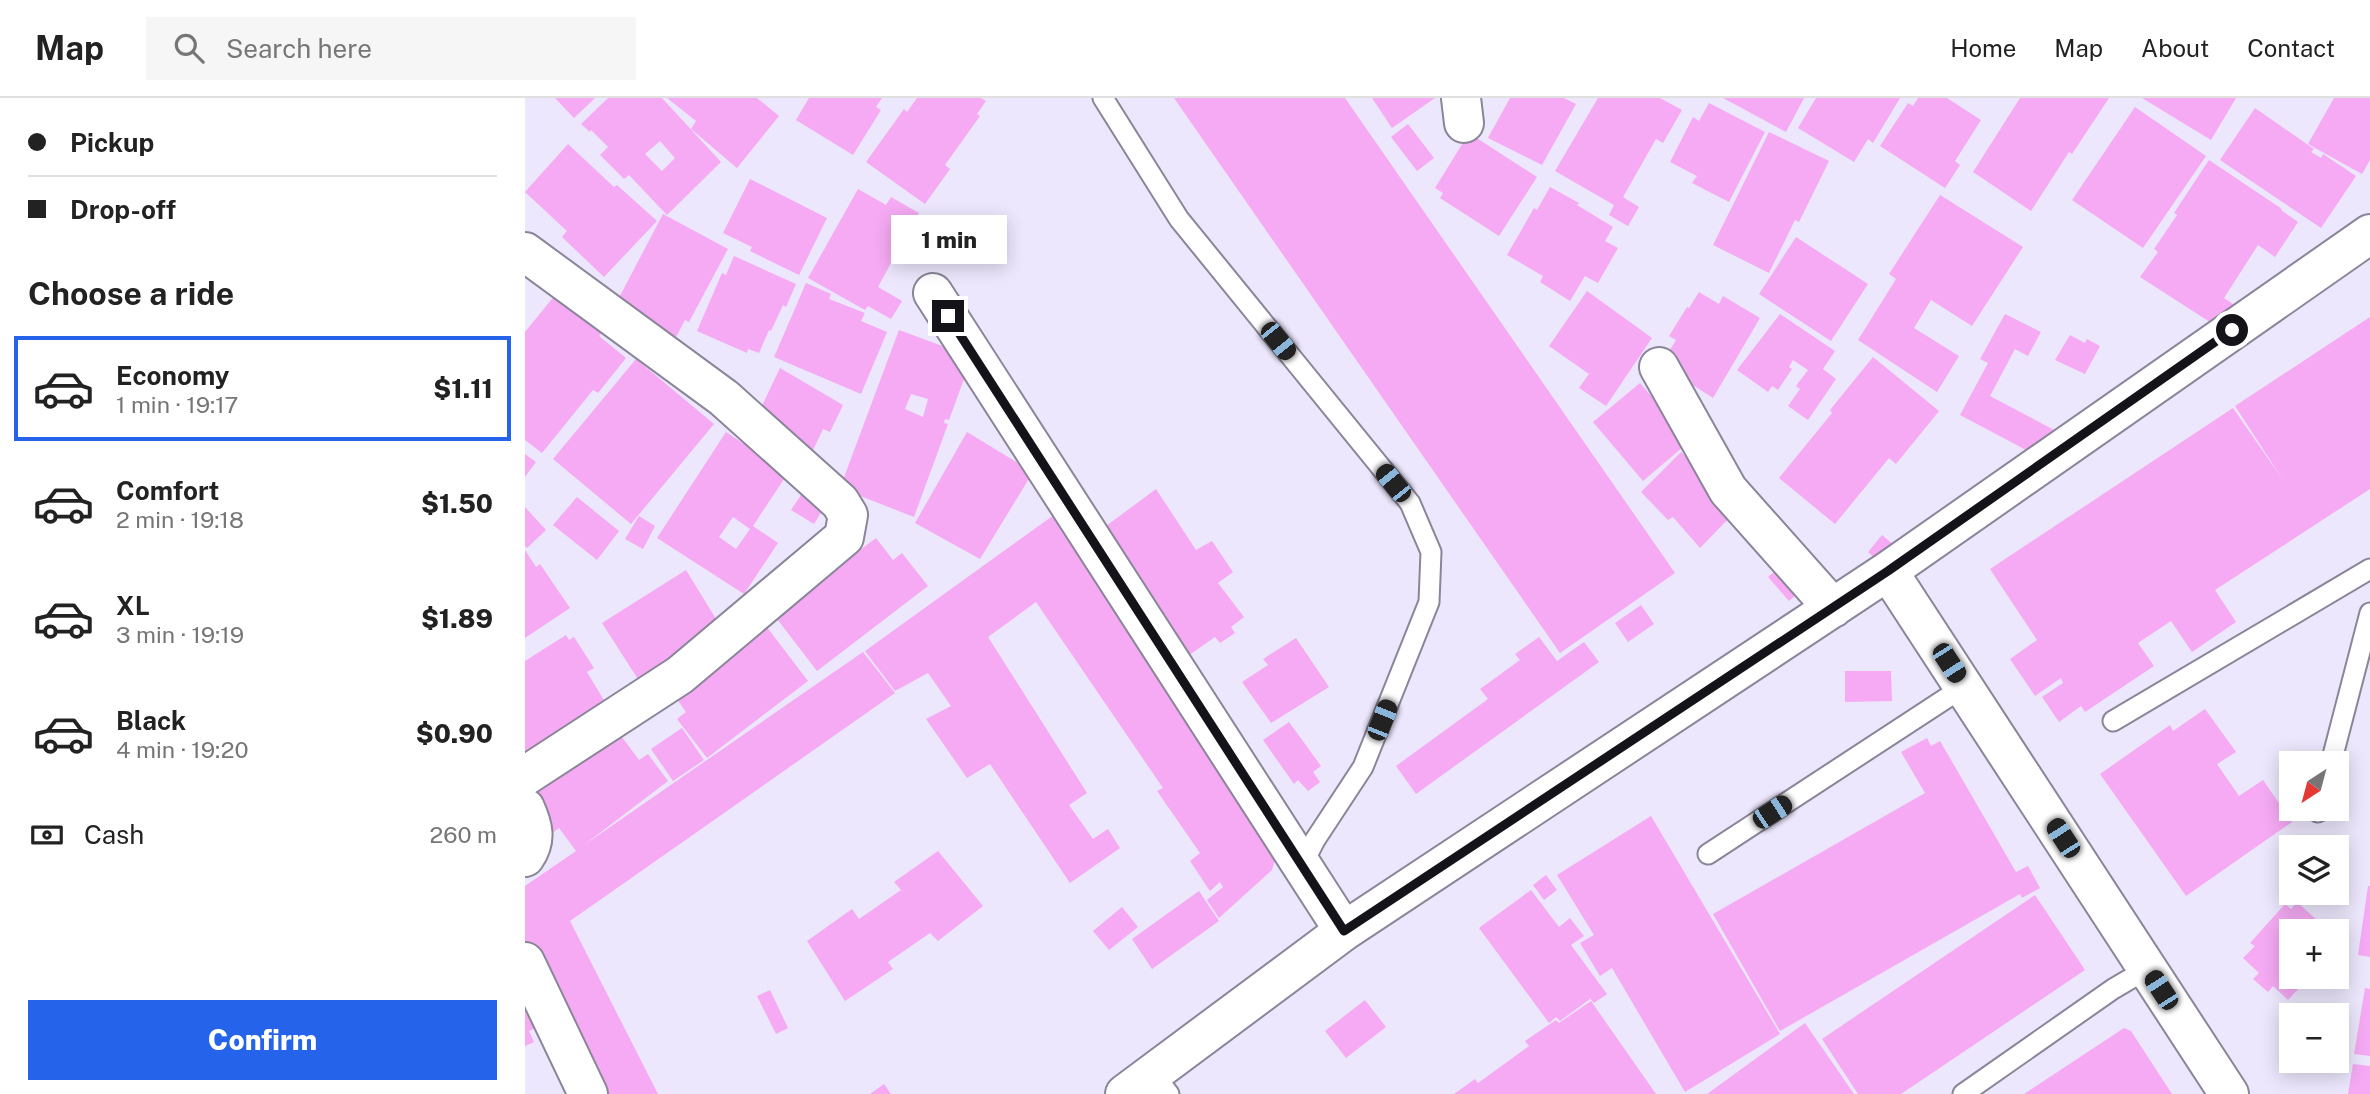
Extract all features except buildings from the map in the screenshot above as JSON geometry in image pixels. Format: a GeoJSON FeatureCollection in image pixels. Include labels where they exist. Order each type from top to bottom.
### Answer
{"type":"FeatureCollection","features":[{"type":"Feature","properties":{"kind":"street"},"geometry":{"type":"LineString","coordinates":[[1149,1087],[1344,931],[1888,571],[2370,234]]}},
{"type":"Feature","properties":{"kind":"street"},"geometry":{"type":"LineString","coordinates":[[525,252],[724,398],[840,502],[848,514],[844,537],[680,675],[525,776]]}},
{"type":"Feature","properties":{"kind":"street"},"geometry":{"type":"LineString","coordinates":[[933,293],[1344,931]]}},
{"type":"Feature","properties":{"kind":"street"},"geometry":{"type":"LineString","coordinates":[[1659,367],[1728,490],[1833,608]]}},
{"type":"Feature","properties":{"kind":"street"},"geometry":{"type":"LineString","coordinates":[[1888,571],[2229,1094]]}},
{"type":"Feature","properties":{"kind":"street"},"geometry":{"type":"LineString","coordinates":[[525,808],[534,831],[531,849],[525,857]]}},
{"type":"Feature","properties":{"kind":"street"},"geometry":{"type":"LineString","coordinates":[[525,962],[588,1094]]}},
{"type":"Feature","properties":{"kind":"lane"},"geometry":{"type":"LineString","coordinates":[[1103,98],[1179,219],[1410,503],[1431,552],[1429,602],[1363,767],[1302,865]]}},
{"type":"Feature","properties":{"kind":"lane"},"geometry":{"type":"LineString","coordinates":[[2113,721],[2370,569]]}},
{"type":"Feature","properties":{"kind":"lane"},"geometry":{"type":"LineString","coordinates":[[2334,751],[2370,613]]}},
{"type":"Feature","properties":{"kind":"lane"},"geometry":{"type":"LineString","coordinates":[[1708,854],[1965,686]]}},
{"type":"Feature","properties":{"kind":"lane"},"geometry":{"type":"LineString","coordinates":[[1963,1094],[2113,989],[2147,969]]}},
{"type":"Feature","properties":{"kind":"route"},"geometry":{"type":"LineString","coordinates":[[948,316],[1344,931],[1888,571],[2232,330]]}}]}
